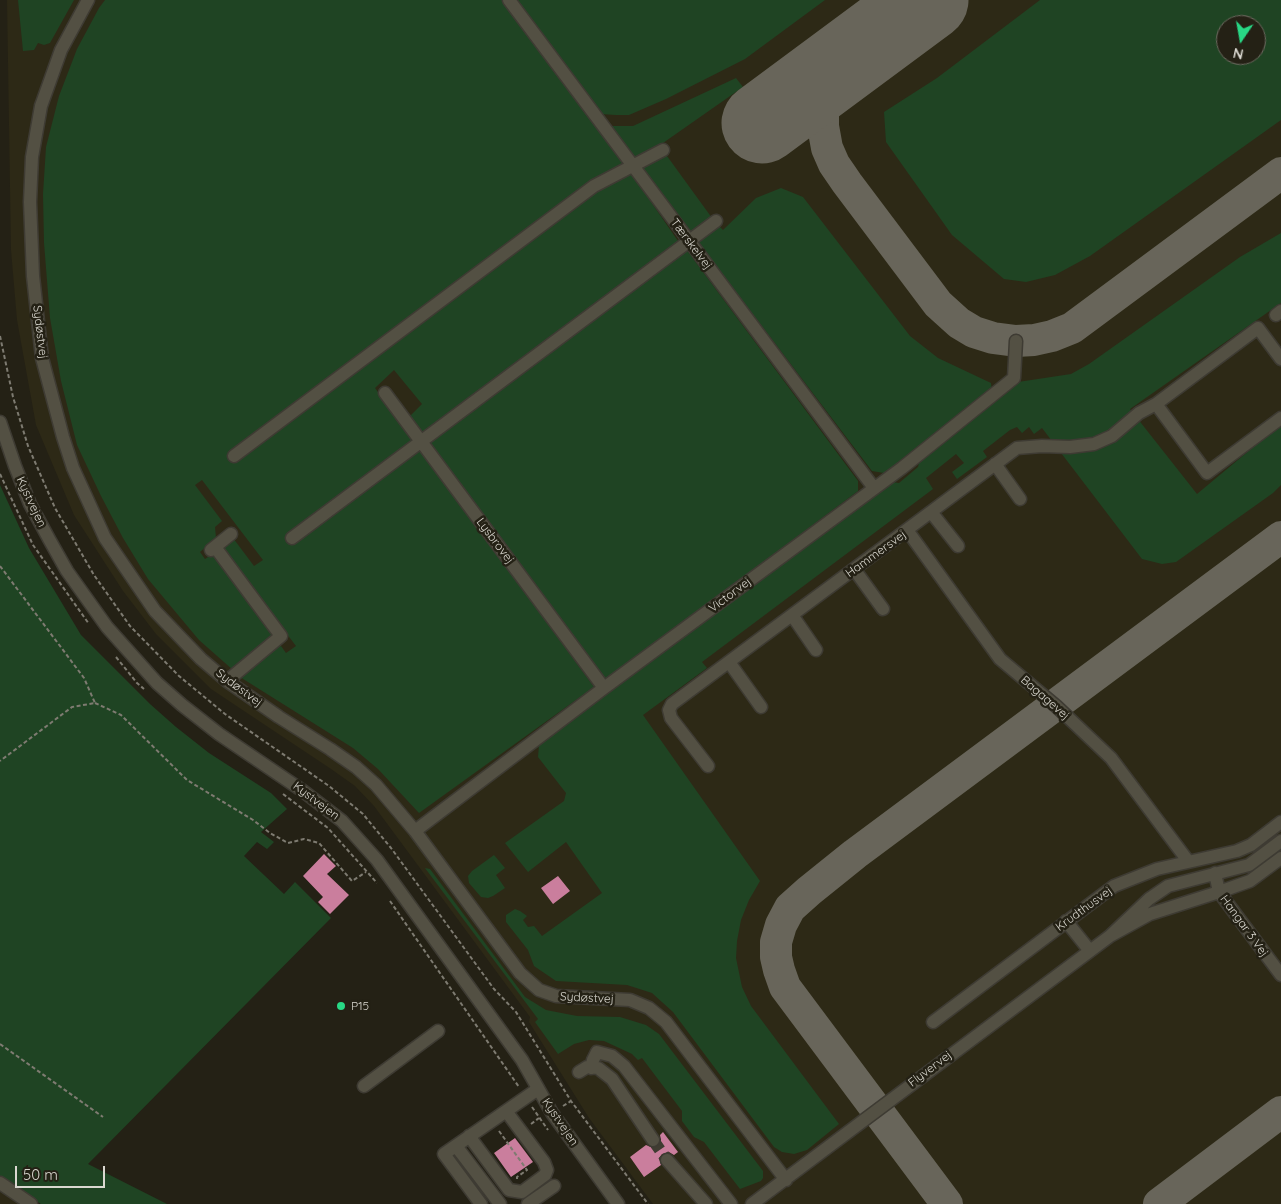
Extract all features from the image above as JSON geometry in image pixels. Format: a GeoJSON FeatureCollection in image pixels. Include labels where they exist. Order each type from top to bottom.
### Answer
{"type":"FeatureCollection","features":[{"type":"Feature","properties":{"kind":"street","name":"Sydøstvej"},"geometry":{"type":"LineString","coordinates":[[88,0],[60,50],[41,106],[32,157],[30,202],[33,276],[42,358],[74,468],[105,538],[156,611],[201,659],[227,681],[356,767],[376,785],[415,831],[520,972],[539,990],[556,996],[630,1000],[649,1008],[666,1022],[786,1180]]}},
{"type":"Feature","properties":{"kind":"street","name":"Tærskelvej"},"geometry":{"type":"LineString","coordinates":[[509,0],[874,488]]}},
{"type":"Feature","properties":{"kind":"street"},"geometry":{"type":"LineString","coordinates":[[234,456],[594,186],[663,150]]}},
{"type":"Feature","properties":{"kind":"street"},"geometry":{"type":"LineString","coordinates":[[292,538],[716,221]]}},
{"type":"Feature","properties":{"kind":"street","name":"Hammersvej"},"geometry":{"type":"LineString","coordinates":[[708,766],[672,718],[669,710],[672,704],[1017,448],[1042,446],[1070,447],[1094,444],[1112,436],[1140,413],[1156,404],[1258,328],[1281,359]]}},
{"type":"Feature","properties":{"kind":"street","name":"Victorvej"},"geometry":{"type":"LineString","coordinates":[[415,831],[604,688],[902,468],[1014,378],[1016,342]]}},
{"type":"Feature","properties":{"kind":"street","name":"Lysbrovej"},"geometry":{"type":"LineString","coordinates":[[385,393],[604,688]]}},
{"type":"Feature","properties":{"kind":"street"},"geometry":{"type":"LineString","coordinates":[[1156,404],[1207,473],[1281,418]]}},
{"type":"Feature","properties":{"kind":"street","name":"Kystvejen"},"geometry":{"type":"LineString","coordinates":[[0,422],[14,466],[30,504],[49,540],[87,600],[132,655],[182,705],[219,734],[303,791],[342,821],[380,863],[522,1060],[552,1113],[618,1204]]}},
{"type":"Feature","properties":{"kind":"street"},"geometry":{"type":"LineString","coordinates":[[995,464],[1020,499]]}},
{"type":"Feature","properties":{"kind":"street"},"geometry":{"type":"LineString","coordinates":[[931,512],[958,546]]}},
{"type":"Feature","properties":{"kind":"street","name":"Bagagevej"},"geometry":{"type":"LineString","coordinates":[[907,530],[1000,659],[1056,706],[1111,758],[1188,861]]}},
{"type":"Feature","properties":{"kind":"street"},"geometry":{"type":"LineString","coordinates":[[227,681],[281,636],[213,548],[231,534]]}},
{"type":"Feature","properties":{"kind":"street"},"geometry":{"type":"LineString","coordinates":[[854,569],[883,609]]}},
{"type":"Feature","properties":{"kind":"street"},"geometry":{"type":"LineString","coordinates":[[792,616],[816,650]]}},
{"type":"Feature","properties":{"kind":"street"},"geometry":{"type":"LineString","coordinates":[[729,662],[761,706]]}},
{"type":"Feature","properties":{"kind":"street","name":"Krudthusvej"},"geometry":{"type":"LineString","coordinates":[[933,1022],[1114,886],[1157,869],[1237,851],[1251,845],[1281,822]]}},
{"type":"Feature","properties":{"kind":"street"},"geometry":{"type":"LineString","coordinates":[[1110,936],[1149,899],[1168,886],[1249,865],[1281,841]]}},
{"type":"Feature","properties":{"kind":"street"},"geometry":{"type":"LineString","coordinates":[[1110,936],[1150,914],[1220,892],[1250,880],[1281,858]]}},
{"type":"Feature","properties":{"kind":"street","name":"Hangar 3 Vej"},"geometry":{"type":"LineString","coordinates":[[1214,873],[1220,892],[1281,975]]}},
{"type":"Feature","properties":{"kind":"street"},"geometry":{"type":"LineString","coordinates":[[1066,921],[1090,951]]}},
{"type":"Feature","properties":{"kind":"street","name":"Flyvervej"},"geometry":{"type":"LineString","coordinates":[[752,1204],[1110,936]]}},
{"type":"Feature","properties":{"kind":"street"},"geometry":{"type":"LineString","coordinates":[[364,1086],[438,1031]]}},
{"type":"Feature","properties":{"kind":"street"},"geometry":{"type":"LineString","coordinates":[[653,1140],[612,1079],[598,1068],[585,1070],[597,1052],[612,1056],[624,1066],[731,1204]]}},
{"type":"Feature","properties":{"kind":"street"},"geometry":{"type":"LineString","coordinates":[[481,1204],[444,1154],[538,1089]]}},
{"type":"Feature","properties":{"kind":"street"},"geometry":{"type":"LineString","coordinates":[[469,1136],[509,1190],[522,1192],[545,1175],[547,1170],[544,1162],[506,1111]]}},
{"type":"Feature","properties":{"kind":"street"},"geometry":{"type":"LineString","coordinates":[[456,1146],[500,1204]]}},
{"type":"Feature","properties":{"kind":"street"},"geometry":{"type":"LineString","coordinates":[[668,1160],[706,1204]]}},
{"type":"Feature","properties":{"kind":"street"},"geometry":{"type":"LineString","coordinates":[[0,1183],[31,1204]]}},
{"type":"Feature","properties":{"kind":"street"},"geometry":{"type":"LineString","coordinates":[[528,1204],[554,1186]]}},
{"type":"Feature","properties":{"kind":"path"},"geometry":{"type":"LineString","coordinates":[[0,474],[33,545],[93,630]]}},
{"type":"Feature","properties":{"kind":"path"},"geometry":{"type":"LineString","coordinates":[[0,566],[84,678],[95,703]]}},
{"type":"Feature","properties":{"kind":"path"},"geometry":{"type":"LineString","coordinates":[[112,652],[144,689]]}},
{"type":"Feature","properties":{"kind":"path"},"geometry":{"type":"LineString","coordinates":[[0,761],[72,707],[95,703],[121,715],[187,780],[253,820],[270,833],[288,843],[304,839],[318,843],[352,881],[380,863]]}},
{"type":"Feature","properties":{"kind":"path"},"geometry":{"type":"LineString","coordinates":[[280,791],[328,828],[380,886]]}},
{"type":"Feature","properties":{"kind":"path"},"geometry":{"type":"LineString","coordinates":[[385,894],[551,1134]]}},
{"type":"Feature","properties":{"kind":"path"},"geometry":{"type":"LineString","coordinates":[[0,1044],[102,1118]]}},
{"type":"Feature","properties":{"kind":"path"},"geometry":{"type":"LineString","coordinates":[[521,1131],[539,1118],[552,1113],[571,1101]]}},
{"type":"Feature","properties":{"kind":"path"},"geometry":{"type":"LineString","coordinates":[[492,1121],[527,1170],[517,1177],[514,1192]]}},
{"type":"Feature","properties":{"kind":"shaded area"},"geometry":{"type":"Polygon","coordinates":[[[7,0],[1281,0],[1281,1204],[653,1204],[589,1118],[529,1022],[530,1017],[374,806],[355,786],[211,689],[156,634],[123,591],[74,515],[36,425],[17,320],[11,250],[7,0]]]}},
{"type":"Feature","properties":{"kind":"shaded area"},"geometry":{"type":"Polygon","coordinates":[[[0,1189],[23,1204],[0,1204],[0,1189]]]}},
{"type":"Feature","properties":{"kind":"green space"},"geometry":{"type":"Polygon","coordinates":[[[18,0],[74,0],[50,43],[44,45],[38,43],[34,50],[23,51],[18,0]]]}},
{"type":"Feature","properties":{"kind":"green space"},"geometry":{"type":"Polygon","coordinates":[[[105,0],[503,0],[625,165],[229,456],[235,463],[595,192],[631,173],[678,241],[420,435],[409,417],[422,404],[394,370],[375,388],[594,687],[419,813],[378,769],[353,748],[240,677],[274,648],[281,646],[286,653],[296,646],[221,547],[233,538],[254,566],[263,560],[202,480],[195,485],[222,521],[215,527],[216,538],[200,552],[205,559],[213,554],[274,636],[233,670],[199,640],[148,579],[123,538],[77,445],[61,381],[50,318],[44,243],[43,194],[46,147],[59,96],[77,49],[105,0]]]}},
{"type":"Feature","properties":{"kind":"green space"},"geometry":{"type":"Polygon","coordinates":[[[514,0],[825,0],[745,59],[666,99],[629,115],[616,115],[600,114],[514,0]]]}},
{"type":"Feature","properties":{"kind":"green space"},"geometry":{"type":"Polygon","coordinates":[[[1040,0],[1281,0],[1281,120],[1090,256],[1055,275],[1026,282],[1004,279],[952,235],[886,142],[884,112],[937,78],[1040,0]]]}},
{"type":"Feature","properties":{"kind":"green space"},"geometry":{"type":"Polygon","coordinates":[[[736,78],[743,87],[663,143],[634,159],[611,126],[633,126],[736,78]]]}},
{"type":"Feature","properties":{"kind":"green space"},"geometry":{"type":"Polygon","coordinates":[[[667,156],[712,218],[693,234],[643,168],[667,156]]]}},
{"type":"Feature","properties":{"kind":"green space"},"geometry":{"type":"Polygon","coordinates":[[[781,188],[803,197],[910,336],[938,358],[991,383],[992,392],[884,473],[872,471],[698,242],[719,226],[723,230],[756,198],[781,188]]]}},
{"type":"Feature","properties":{"kind":"green space"},"geometry":{"type":"Polygon","coordinates":[[[1281,233],[1281,303],[1130,409],[1197,494],[1281,424],[1281,485],[1273,493],[1176,562],[1162,564],[1142,559],[1042,428],[1034,434],[1029,427],[1022,433],[1017,427],[1010,430],[983,451],[987,457],[957,479],[952,472],[964,463],[956,454],[926,478],[933,489],[702,662],[707,668],[643,715],[760,881],[749,900],[741,920],[737,941],[736,958],[742,987],[751,1006],[839,1124],[807,1150],[794,1154],[782,1152],[774,1147],[673,1012],[652,993],[627,985],[556,981],[534,966],[528,950],[506,922],[506,915],[515,909],[520,911],[527,916],[523,920],[528,927],[534,926],[542,936],[602,893],[566,842],[528,872],[505,843],[564,801],[566,793],[538,757],[539,745],[892,482],[899,483],[918,467],[920,459],[1018,382],[1071,374],[1089,364],[1240,257],[1281,233]]]}},
{"type":"Feature","properties":{"kind":"green space"},"geometry":{"type":"Polygon","coordinates":[[[686,249],[858,481],[858,491],[605,681],[427,443],[686,249]]]}},
{"type":"Feature","properties":{"kind":"green space"},"geometry":{"type":"Polygon","coordinates":[[[0,485],[29,548],[81,635],[150,704],[176,727],[209,753],[271,793],[287,809],[261,832],[274,842],[267,849],[257,842],[244,856],[284,894],[295,882],[331,918],[88,1164],[167,1204],[41,1204],[0,1179],[0,485]]]}},
{"type":"Feature","properties":{"kind":"green space"},"geometry":{"type":"Polygon","coordinates":[[[494,855],[505,868],[496,875],[505,888],[488,898],[481,897],[469,883],[468,876],[494,855]]]}},
{"type":"Feature","properties":{"kind":"green space"},"geometry":{"type":"Polygon","coordinates":[[[425,868],[430,869],[525,997],[546,1010],[577,1016],[620,1017],[646,1025],[659,1034],[763,1171],[761,1181],[740,1189],[704,1142],[694,1137],[682,1121],[682,1111],[642,1058],[638,1060],[632,1054],[604,1041],[589,1040],[574,1044],[558,1054],[535,1022],[538,1019],[425,868]]]}},
{"type":"Feature","properties":{"kind":"building"},"geometry":{"type":"Polygon","coordinates":[[[324,854],[336,866],[327,874],[349,895],[330,914],[318,902],[323,897],[303,876],[324,854]]]}},
{"type":"Feature","properties":{"kind":"building"},"geometry":{"type":"Polygon","coordinates":[[[558,876],[570,891],[553,904],[541,888],[558,876]]]}},
{"type":"Feature","properties":{"kind":"building"},"geometry":{"type":"Polygon","coordinates":[[[663,1132],[678,1152],[674,1155],[669,1152],[662,1154],[659,1158],[661,1165],[644,1177],[630,1157],[646,1145],[653,1148],[658,1146],[661,1140],[660,1135],[663,1132]]]}},
{"type":"Feature","properties":{"kind":"building"},"geometry":{"type":"Polygon","coordinates":[[[515,1138],[533,1162],[511,1177],[494,1153],[515,1138]]]}},
{"type":"Feature","properties":{"kind":"taxiway"},"geometry":{"type":"LineString","coordinates":[[845,62],[829,88],[823,107],[823,126],[827,148],[834,164],[938,304],[959,323],[974,332],[993,338],[1016,341],[1034,340],[1052,336],[1072,328],[1281,173]]}},
{"type":"Feature","properties":{"kind":"taxiway"},"geometry":{"type":"LineString","coordinates":[[947,1204],[785,987],[776,957],[776,942],[781,925],[790,908],[855,854],[1281,537]]}},
{"type":"Feature","properties":{"kind":"taxiway"},"geometry":{"type":"LineString","coordinates":[[1159,1204],[1281,1112]]}},
{"type":"Feature","properties":{"kind":"runway"},"geometry":{"type":"LineString","coordinates":[[762,123],[928,0]]}},
{"type":"Feature","properties":{"kind":"tunnel"},"geometry":{"type":"LineString","coordinates":[[653,1140],[667,1160]]}},
{"type":"Feature","properties":{"kind":"place","name":"P15"},"geometry":{"type":"Point","coordinates":[341,1006]}}]}
